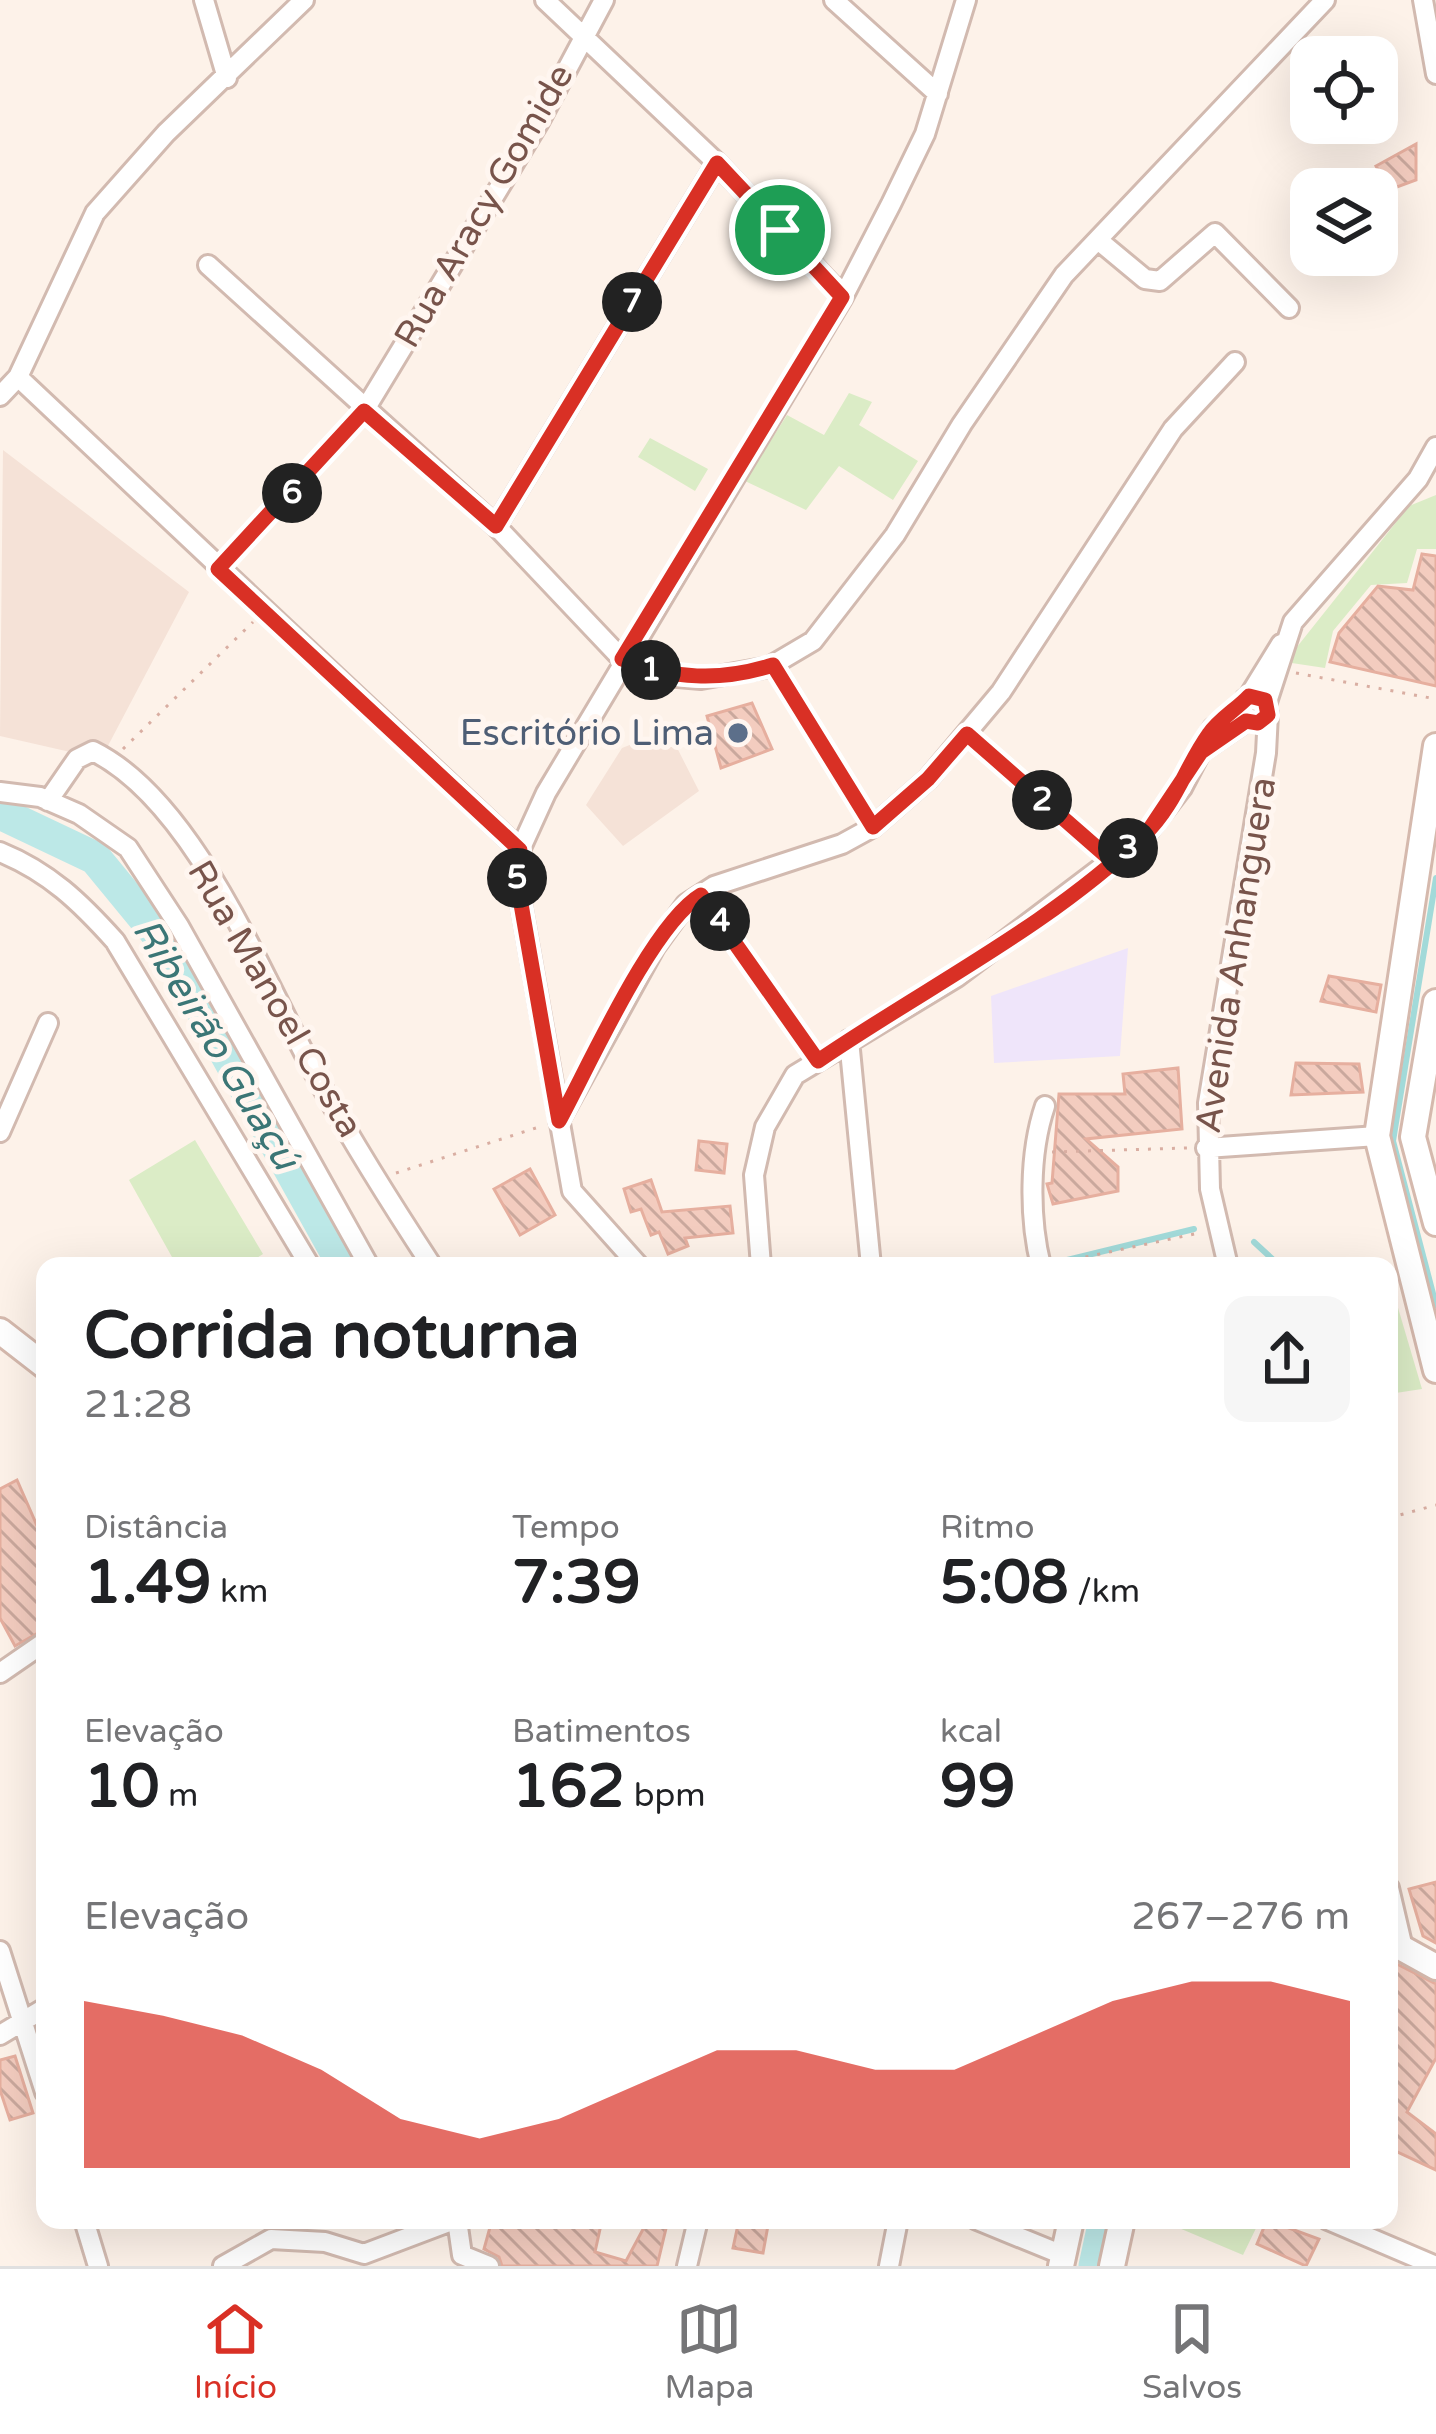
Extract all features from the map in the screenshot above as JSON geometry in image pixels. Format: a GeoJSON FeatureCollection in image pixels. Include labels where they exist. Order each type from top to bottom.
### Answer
{"type":"FeatureCollection","features":[{"type":"Feature","properties":{"kind":"street"},"geometry":{"type":"LineString","coordinates":[[203,0],[227,78]]}},
{"type":"Feature","properties":{"kind":"street"},"geometry":{"type":"LineString","coordinates":[[0,396],[18,377],[95,212],[166,133],[304,0]]}},
{"type":"Feature","properties":{"kind":"street"},"geometry":{"type":"LineString","coordinates":[[545,0],[717,163],[842,297]]}},
{"type":"Feature","properties":{"kind":"street","name":"Rua Aracy Gomide"},"geometry":{"type":"LineString","coordinates":[[364,411],[539,122],[604,0]]}},
{"type":"Feature","properties":{"kind":"street"},"geometry":{"type":"LineString","coordinates":[[834,0],[938,94]]}},
{"type":"Feature","properties":{"kind":"street"},"geometry":{"type":"LineString","coordinates":[[631,1257],[572,1191],[518,887],[520,850],[622,659],[842,297],[925,134],[966,0]]}},
{"type":"Feature","properties":{"kind":"street"},"geometry":{"type":"LineString","coordinates":[[208,265],[496,526],[622,659],[666,676],[700,679],[773,665],[814,641],[896,535],[1034,313],[1325,0]]}},
{"type":"Feature","properties":{"kind":"street"},"geometry":{"type":"LineString","coordinates":[[1423,0],[1436,74]]}},
{"type":"Feature","properties":{"kind":"street"},"geometry":{"type":"LineString","coordinates":[[496,526],[717,163]]}},
{"type":"Feature","properties":{"kind":"street"},"geometry":{"type":"LineString","coordinates":[[1098,240],[1145,279],[1160,281],[1215,232],[1289,308]]}},
{"type":"Feature","properties":{"kind":"street"},"geometry":{"type":"LineString","coordinates":[[559,1121],[655,947],[686,904],[873,827],[928,779],[967,734],[1172,429],[1235,362]]}},
{"type":"Feature","properties":{"kind":"street"},"geometry":{"type":"LineString","coordinates":[[18,377],[520,850]]}},
{"type":"Feature","properties":{"kind":"street"},"geometry":{"type":"LineString","coordinates":[[760,1257],[754,1175],[765,1127],[795,1075],[957,977],[1147,833],[1214,728],[1254,708],[1278,670],[1293,622],[1427,475],[1436,448]]}},
{"type":"Feature","properties":{"kind":"street"},"geometry":{"type":"LineString","coordinates":[[1254,708],[1288,636]]}},
{"type":"Feature","properties":{"kind":"street","name":"Avenida Anhanguera"},"geometry":{"type":"LineString","coordinates":[[1226,1257],[1206,1148],[1208,1103],[1254,708]]}},
{"type":"Feature","properties":{"kind":"street"},"geometry":{"type":"LineString","coordinates":[[1436,746],[1430,822],[1377,1136],[1436,1370]]}},
{"type":"Feature","properties":{"kind":"street"},"geometry":{"type":"LineString","coordinates":[[48,801],[77,759],[93,751],[112,760]]}},
{"type":"Feature","properties":{"kind":"street","name":"Rua Manoel Costa"},"geometry":{"type":"LineString","coordinates":[[112,760],[155,798],[229,906],[321,1086],[426,1257]]}},
{"type":"Feature","properties":{"kind":"street"},"geometry":{"type":"LineString","coordinates":[[0,792],[48,801],[105,828],[128,848],[179,926],[364,1257]]}},
{"type":"Feature","properties":{"kind":"street"},"geometry":{"type":"LineString","coordinates":[[0,852],[39,868],[80,901],[115,941],[305,1257]]}},
{"type":"Feature","properties":{"kind":"street"},"geometry":{"type":"LineString","coordinates":[[1435,1218],[1413,1137],[1436,1002]]}},
{"type":"Feature","properties":{"kind":"street"},"geometry":{"type":"LineString","coordinates":[[0,1132],[48,1023]]}},
{"type":"Feature","properties":{"kind":"street"},"geometry":{"type":"LineString","coordinates":[[849,1040],[870,1257]]}},
{"type":"Feature","properties":{"kind":"street"},"geometry":{"type":"LineString","coordinates":[[1041,1257],[1036,1152],[1046,1106]]}},
{"type":"Feature","properties":{"kind":"street"},"geometry":{"type":"LineString","coordinates":[[1206,1148],[1377,1136]]}},
{"type":"Feature","properties":{"kind":"street"},"geometry":{"type":"LineString","coordinates":[[0,1331],[36,1359]]}},
{"type":"Feature","properties":{"kind":"street"},"geometry":{"type":"LineString","coordinates":[[0,1672],[36,1648]]}},
{"type":"Feature","properties":{"kind":"street"},"geometry":{"type":"LineString","coordinates":[[1398,1945],[1436,1967]]}},
{"type":"Feature","properties":{"kind":"street"},"geometry":{"type":"LineString","coordinates":[[0,1951],[36,2063]]}},
{"type":"Feature","properties":{"kind":"street"},"geometry":{"type":"LineString","coordinates":[[0,2035],[36,2013]]}},
{"type":"Feature","properties":{"kind":"street"},"geometry":{"type":"LineString","coordinates":[[87,2229],[98,2266]]}},
{"type":"Feature","properties":{"kind":"street"},"geometry":{"type":"LineString","coordinates":[[223,2266],[271,2240],[325,2242],[364,2254],[432,2229]]}},
{"type":"Feature","properties":{"kind":"street"},"geometry":{"type":"LineString","coordinates":[[456,2229],[457,2243],[466,2259],[489,2266]]}},
{"type":"Feature","properties":{"kind":"street"},"geometry":{"type":"LineString","coordinates":[[687,2266],[696,2229]]}},
{"type":"Feature","properties":{"kind":"street"},"geometry":{"type":"LineString","coordinates":[[889,2266],[896,2229]]}},
{"type":"Feature","properties":{"kind":"street"},"geometry":{"type":"LineString","coordinates":[[996,2229],[1062,2261],[1069,2229]]}},
{"type":"Feature","properties":{"kind":"street"},"geometry":{"type":"LineString","coordinates":[[1112,2266],[1120,2229]]}},
{"type":"Feature","properties":{"kind":"street"},"geometry":{"type":"LineString","coordinates":[[1349,2229],[1436,2266]]}},
{"type":"Feature","properties":{"kind":"path"},"geometry":{"type":"LineString","coordinates":[[218,569],[364,411]]}},
{"type":"Feature","properties":{"kind":"path"},"geometry":{"type":"LineString","coordinates":[[112,760],[263,612]]}},
{"type":"Feature","properties":{"kind":"path"},"geometry":{"type":"LineString","coordinates":[[773,665],[873,827]]}},
{"type":"Feature","properties":{"kind":"path"},"geometry":{"type":"LineString","coordinates":[[1278,670],[1436,699]]}},
{"type":"Feature","properties":{"kind":"path"},"geometry":{"type":"LineString","coordinates":[[967,734],[1112,861]]}},
{"type":"Feature","properties":{"kind":"path"},"geometry":{"type":"LineString","coordinates":[[701,895],[818,1061]]}},
{"type":"Feature","properties":{"kind":"path"},"geometry":{"type":"LineString","coordinates":[[377,1179],[559,1121]]}},
{"type":"Feature","properties":{"kind":"path"},"geometry":{"type":"LineString","coordinates":[[1036,1152],[1206,1148]]}},
{"type":"Feature","properties":{"kind":"path"},"geometry":{"type":"LineString","coordinates":[[1084,1257],[1219,1229]]}},
{"type":"Feature","properties":{"kind":"path"},"geometry":{"type":"LineString","coordinates":[[1398,1515],[1436,1504]]}},
{"type":"Feature","properties":{"kind":"shaded area"},"geometry":{"type":"Polygon","coordinates":[[[3,450],[189,592],[101,759],[0,736],[3,450]]]}},
{"type":"Feature","properties":{"kind":"shaded area"},"geometry":{"type":"Polygon","coordinates":[[[668,730],[699,791],[623,846],[586,805],[622,748],[668,730]]]}},
{"type":"Feature","properties":{"kind":"shaded area"},"geometry":{"type":"Polygon","coordinates":[[[1128,948],[1120,1056],[994,1063],[991,996],[1128,948]]]}},
{"type":"Feature","properties":{"kind":"green space"},"geometry":{"type":"Polygon","coordinates":[[[849,393],[872,402],[859,425],[918,461],[893,500],[839,466],[806,510],[745,481],[787,415],[824,435],[849,393]]]}},
{"type":"Feature","properties":{"kind":"green space"},"geometry":{"type":"Polygon","coordinates":[[[650,438],[708,469],[695,491],[638,457],[650,438]]]}},
{"type":"Feature","properties":{"kind":"green space"},"geometry":{"type":"Polygon","coordinates":[[[1436,495],[1436,549],[1417,549],[1407,583],[1371,585],[1333,631],[1325,668],[1285,662],[1409,506],[1436,495]]]}},
{"type":"Feature","properties":{"kind":"green space"},"geometry":{"type":"Polygon","coordinates":[[[195,1140],[263,1254],[172,1257],[129,1180],[195,1140]]]}},
{"type":"Feature","properties":{"kind":"green space"},"geometry":{"type":"Polygon","coordinates":[[[1398,1308],[1422,1389],[1398,1393],[1398,1308]]]}},
{"type":"Feature","properties":{"kind":"green space"},"geometry":{"type":"Polygon","coordinates":[[[1181,2229],[1256,2229],[1243,2255],[1181,2229]]]}},
{"type":"Feature","properties":{"kind":"building"},"geometry":{"type":"Polygon","coordinates":[[[1416,144],[1416,180],[1398,187],[1398,168],[1376,166],[1416,144]]]}},
{"type":"Feature","properties":{"kind":"building"},"geometry":{"type":"Polygon","coordinates":[[[1422,554],[1436,556],[1436,686],[1330,662],[1339,633],[1378,586],[1413,590],[1422,554]]]}},
{"type":"Feature","properties":{"kind":"building","name":"Escritório Lima"},"geometry":{"type":"Polygon","coordinates":[[[752,703],[772,749],[721,768],[707,716],[752,703]]]}},
{"type":"Feature","properties":{"kind":"building"},"geometry":{"type":"Polygon","coordinates":[[[1329,976],[1381,985],[1376,1012],[1321,1001],[1329,976]]]}},
{"type":"Feature","properties":{"kind":"building"},"geometry":{"type":"Polygon","coordinates":[[[1296,1063],[1359,1064],[1363,1092],[1291,1095],[1296,1063]]]}},
{"type":"Feature","properties":{"kind":"building"},"geometry":{"type":"Polygon","coordinates":[[[1178,1068],[1182,1129],[1086,1139],[1118,1167],[1118,1191],[1053,1204],[1047,1184],[1052,1183],[1059,1094],[1125,1094],[1123,1074],[1178,1068]]]}},
{"type":"Feature","properties":{"kind":"building"},"geometry":{"type":"Polygon","coordinates":[[[699,1141],[727,1144],[724,1173],[696,1170],[699,1141]]]}},
{"type":"Feature","properties":{"kind":"building"},"geometry":{"type":"Polygon","coordinates":[[[530,1169],[555,1215],[520,1235],[494,1189],[530,1169]]]}},
{"type":"Feature","properties":{"kind":"building"},"geometry":{"type":"Polygon","coordinates":[[[651,1180],[662,1212],[730,1206],[733,1233],[685,1238],[688,1246],[668,1254],[659,1232],[651,1235],[641,1209],[631,1212],[624,1189],[651,1180]]]}},
{"type":"Feature","properties":{"kind":"building"},"geometry":{"type":"Polygon","coordinates":[[[17,1480],[36,1523],[36,1634],[15,1646],[0,1618],[0,1489],[17,1480]]]}},
{"type":"Feature","properties":{"kind":"building"},"geometry":{"type":"Polygon","coordinates":[[[1436,1882],[1436,1943],[1423,1936],[1409,1889],[1436,1882]]]}},
{"type":"Feature","properties":{"kind":"building"},"geometry":{"type":"Polygon","coordinates":[[[1398,1965],[1436,1984],[1436,2058],[1407,2112],[1436,2134],[1436,2170],[1398,2152],[1398,1965]]]}},
{"type":"Feature","properties":{"kind":"building"},"geometry":{"type":"Polygon","coordinates":[[[15,2056],[33,2113],[10,2120],[0,2090],[0,2060],[15,2056]]]}},
{"type":"Feature","properties":{"kind":"building"},"geometry":{"type":"Polygon","coordinates":[[[490,2229],[600,2229],[595,2252],[626,2261],[643,2229],[666,2229],[657,2266],[502,2266],[499,2257],[484,2249],[490,2229]]]}},
{"type":"Feature","properties":{"kind":"building"},"geometry":{"type":"Polygon","coordinates":[[[737,2229],[767,2229],[763,2253],[733,2248],[737,2229]]]}},
{"type":"Feature","properties":{"kind":"building"},"geometry":{"type":"Polygon","coordinates":[[[1263,2229],[1292,2229],[1319,2239],[1306,2266],[1257,2244],[1263,2229]]]}},
{"type":"Feature","properties":{"kind":"waterway","name":"Ribeirão Guaçú"},"geometry":{"type":"LineString","coordinates":[[0,813],[95,858],[164,942],[339,1257]]}},
{"type":"Feature","properties":{"kind":"waterway"},"geometry":{"type":"LineString","coordinates":[[1436,878],[1393,1141],[1436,1305]]}},
{"type":"Feature","properties":{"kind":"waterway"},"geometry":{"type":"LineString","coordinates":[[1079,1257],[1194,1229]]}},
{"type":"Feature","properties":{"kind":"waterway"},"geometry":{"type":"LineString","coordinates":[[1254,1242],[1270,1257]]}},
{"type":"Feature","properties":{"kind":"waterway","name":"Ribeirão Guaçú"},"geometry":{"type":"LineString","coordinates":[[1095,2266],[1103,2229]]}},
{"type":"Feature","properties":{"kind":"place","name":"Escritório Lima"},"geometry":{"type":"Point","coordinates":[738,733]}},
{"type":"Feature","properties":{"kind":"route"},"geometry":{"type":"LineString","coordinates":[[780,230],[717,163],[496,526],[364,411],[335,448],[218,569],[520,850],[518,887],[559,1121],[655,947],[686,904],[701,895],[818,1061],[957,977],[1063,902],[1147,833],[1182,788],[1205,739],[1249,696],[1265,700],[1268,715],[1258,723],[1246,721],[1201,752],[1182,788],[1147,833],[1112,861],[967,734],[928,779],[873,827],[773,665],[700,679],[666,676],[622,659],[842,297],[780,230]]}}]}
